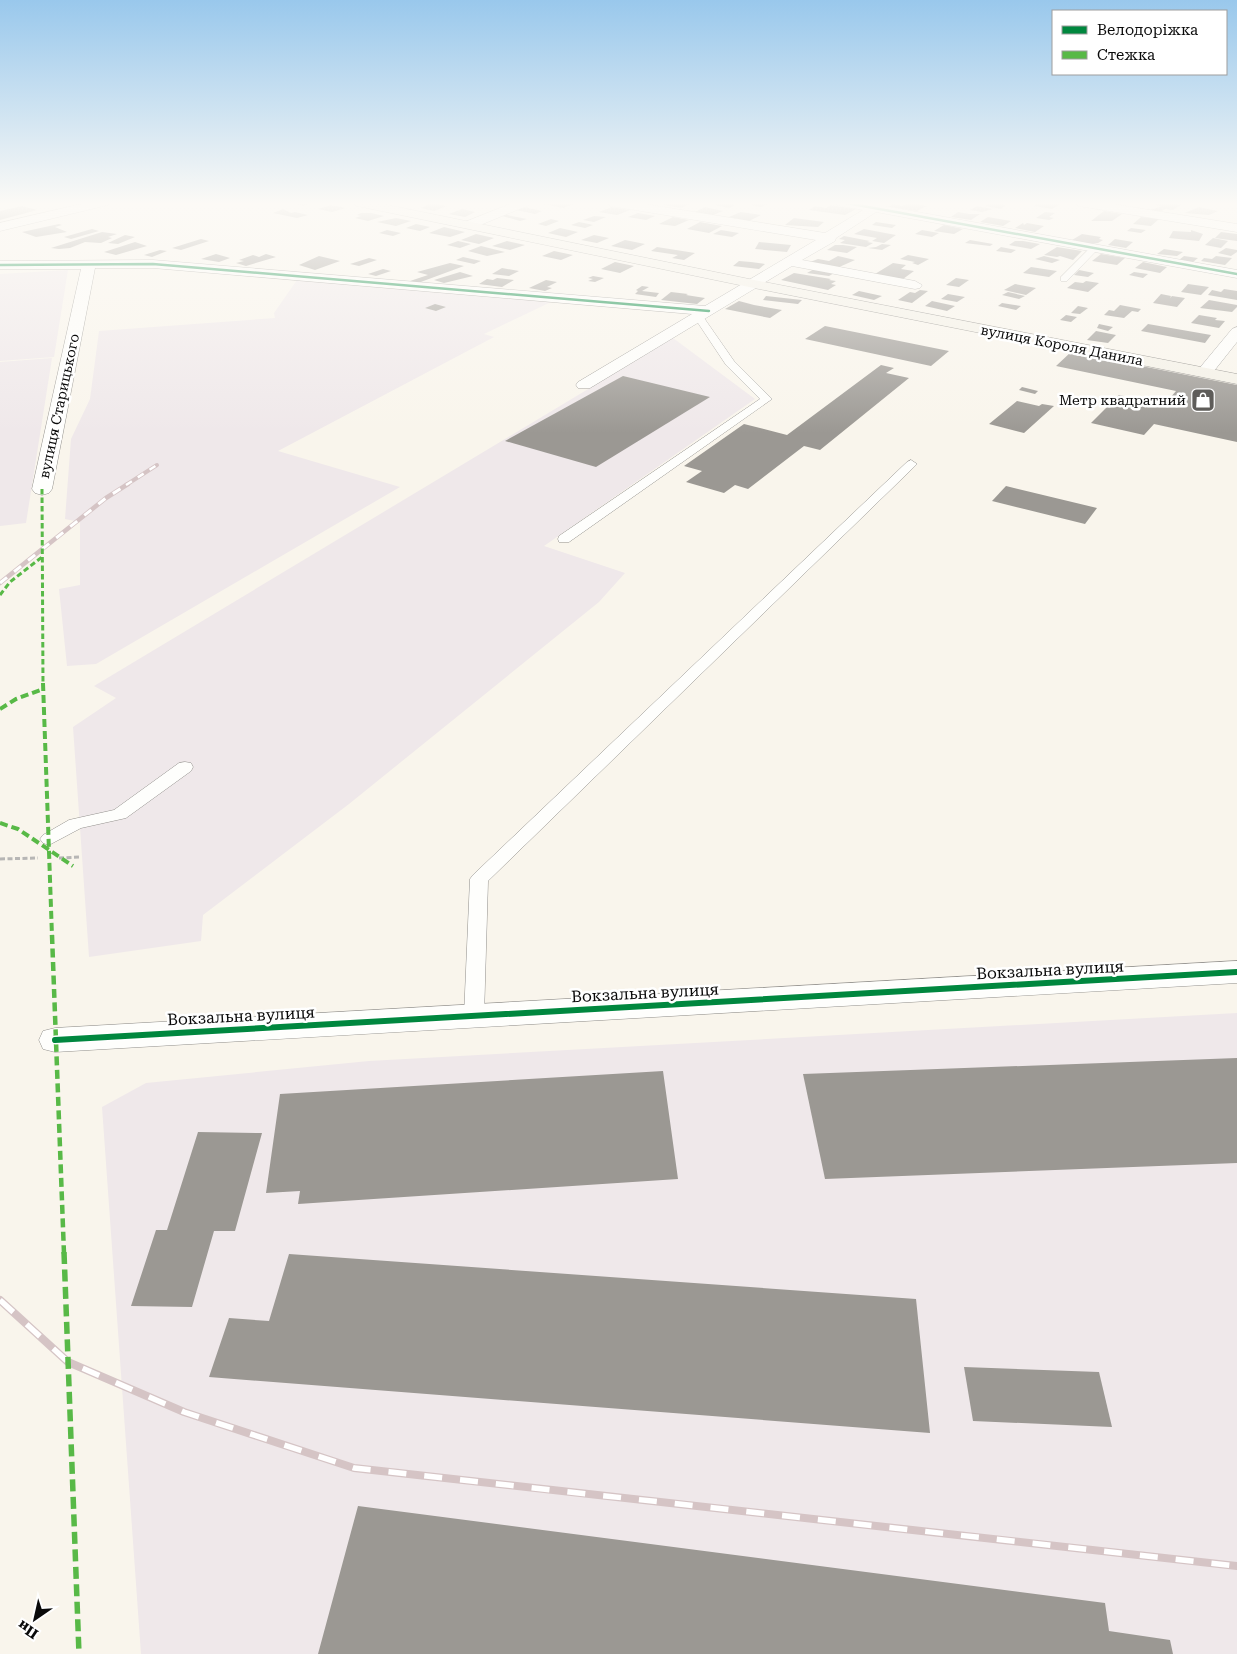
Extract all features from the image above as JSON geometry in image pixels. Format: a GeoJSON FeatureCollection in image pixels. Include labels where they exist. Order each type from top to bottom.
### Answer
{"type":"FeatureCollection","features":[{"type":"Feature","properties":{"kind":"main road","name":"вулиця Короля Данила"},"geometry":{"type":"LineString","coordinates":[[731,279],[1237,379]]}},
{"type":"Feature","properties":{"kind":"street","name":"вулиця Старицького"},"geometry":{"type":"LineString","coordinates":[[42,489],[85,279]]}},
{"type":"Feature","properties":{"kind":"street"},"geometry":{"type":"LineString","coordinates":[[320,279],[704,314]]}},
{"type":"Feature","properties":{"kind":"street"},"geometry":{"type":"LineString","coordinates":[[584,385],[762,279]]}},
{"type":"Feature","properties":{"kind":"street"},"geometry":{"type":"LineString","coordinates":[[883,279],[915,285]]}},
{"type":"Feature","properties":{"kind":"street"},"geometry":{"type":"LineString","coordinates":[[1204,373],[1237,332]]}},
{"type":"Feature","properties":{"kind":"street","name":"Вокзальна вулиця"},"geometry":{"type":"LineString","coordinates":[[55,1040],[1237,972]]}},
{"type":"Feature","properties":{"kind":"lane"},"geometry":{"type":"LineString","coordinates":[[564,539],[767,399],[730,363],[704,314]]}},
{"type":"Feature","properties":{"kind":"lane"},"geometry":{"type":"LineString","coordinates":[[474,1016],[479,878],[911,464]]}},
{"type":"Feature","properties":{"kind":"lane"},"geometry":{"type":"LineString","coordinates":[[49,838],[76,824],[120,814],[185,767]]}},
{"type":"Feature","properties":{"kind":"path"},"geometry":{"type":"LineString","coordinates":[[76,857],[81,857]]}},
{"type":"Feature","properties":{"kind":"path"},"geometry":{"type":"LineString","coordinates":[[0,859],[23,859]]}},
{"type":"Feature","properties":{"kind":"shaded area"},"geometry":{"type":"Polygon","coordinates":[[[0,279],[67,279],[54,357],[0,361],[0,279]]]}},
{"type":"Feature","properties":{"kind":"shaded area"},"geometry":{"type":"Polygon","coordinates":[[[297,280],[551,302],[484,334],[494,337],[278,451],[400,487],[96,664],[67,666],[59,589],[80,585],[80,522],[65,519],[71,439],[90,399],[99,331],[275,318],[274,313],[297,280]]]}},
{"type":"Feature","properties":{"kind":"shaded area"},"geometry":{"type":"Polygon","coordinates":[[[673,338],[755,399],[544,546],[625,573],[599,602],[349,804],[203,915],[201,941],[89,957],[73,727],[116,698],[94,686],[673,338]]]}},
{"type":"Feature","properties":{"kind":"shaded area"},"geometry":{"type":"Polygon","coordinates":[[[52,358],[26,523],[0,526],[0,362],[52,358]]]}},
{"type":"Feature","properties":{"kind":"shaded area"},"geometry":{"type":"Polygon","coordinates":[[[1237,1013],[1237,1654],[141,1654],[102,1107],[146,1083],[369,1061],[1237,1013]]]}},
{"type":"Feature","properties":{"kind":"building"},"geometry":{"type":"Polygon","coordinates":[[[415,279],[428,279],[418,283],[410,281],[415,279]]]}},
{"type":"Feature","properties":{"kind":"building"},"geometry":{"type":"Polygon","coordinates":[[[437,279],[460,279],[444,283],[434,280],[437,279]]]}},
{"type":"Feature","properties":{"kind":"building"},"geometry":{"type":"Polygon","coordinates":[[[487,279],[514,280],[502,287],[479,284],[487,279]]]}},
{"type":"Feature","properties":{"kind":"building"},"geometry":{"type":"Polygon","coordinates":[[[593,279],[601,279],[595,282],[588,281],[593,279]]]}},
{"type":"Feature","properties":{"kind":"building"},"geometry":{"type":"Polygon","coordinates":[[[831,279],[829,280],[836,281],[831,284],[836,285],[828,290],[781,280],[831,279]]]}},
{"type":"Feature","properties":{"kind":"building"},"geometry":{"type":"Polygon","coordinates":[[[954,279],[969,280],[959,287],[946,285],[954,279]]]}},
{"type":"Feature","properties":{"kind":"building"},"geometry":{"type":"Polygon","coordinates":[[[546,280],[557,282],[547,287],[552,288],[545,291],[529,288],[546,280]]]}},
{"type":"Feature","properties":{"kind":"building"},"geometry":{"type":"Polygon","coordinates":[[[1086,281],[1099,283],[1088,292],[1067,288],[1075,282],[1083,283],[1086,281]]]}},
{"type":"Feature","properties":{"kind":"building"},"geometry":{"type":"Polygon","coordinates":[[[1015,284],[1036,288],[1026,295],[1004,290],[1015,284]]]}},
{"type":"Feature","properties":{"kind":"building"},"geometry":{"type":"Polygon","coordinates":[[[1188,284],[1209,287],[1201,295],[1181,292],[1188,284]]]}},
{"type":"Feature","properties":{"kind":"building"},"geometry":{"type":"Polygon","coordinates":[[[642,286],[649,287],[642,291],[659,293],[656,297],[635,294],[638,291],[636,290],[642,286]]]}},
{"type":"Feature","properties":{"kind":"building"},"geometry":{"type":"Polygon","coordinates":[[[1224,289],[1237,291],[1237,300],[1208,295],[1212,290],[1221,292],[1224,289]]]}},
{"type":"Feature","properties":{"kind":"building"},"geometry":{"type":"Polygon","coordinates":[[[920,290],[928,291],[912,303],[898,300],[910,292],[915,293],[920,290]]]}},
{"type":"Feature","properties":{"kind":"building"},"geometry":{"type":"Polygon","coordinates":[[[859,291],[882,296],[874,300],[852,295],[859,291]]]}},
{"type":"Feature","properties":{"kind":"building"},"geometry":{"type":"Polygon","coordinates":[[[671,292],[705,298],[697,304],[661,300],[671,292]]]}},
{"type":"Feature","properties":{"kind":"building"},"geometry":{"type":"Polygon","coordinates":[[[1008,292],[1025,296],[1019,299],[1002,295],[1008,292]]]}},
{"type":"Feature","properties":{"kind":"building"},"geometry":{"type":"Polygon","coordinates":[[[948,294],[965,297],[957,302],[941,299],[948,294]]]}},
{"type":"Feature","properties":{"kind":"building"},"geometry":{"type":"Polygon","coordinates":[[[1161,294],[1171,296],[1170,298],[1172,296],[1185,298],[1177,307],[1153,303],[1161,294]]]}},
{"type":"Feature","properties":{"kind":"building"},"geometry":{"type":"Polygon","coordinates":[[[766,296],[802,300],[798,304],[763,300],[766,296]]]}},
{"type":"Feature","properties":{"kind":"building"},"geometry":{"type":"Polygon","coordinates":[[[1209,300],[1237,305],[1237,307],[1232,312],[1200,308],[1209,300]]]}},
{"type":"Feature","properties":{"kind":"building"},"geometry":{"type":"Polygon","coordinates":[[[739,301],[782,310],[770,318],[725,309],[739,301]]]}},
{"type":"Feature","properties":{"kind":"building"},"geometry":{"type":"Polygon","coordinates":[[[932,301],[955,306],[947,311],[925,306],[932,301]]]}},
{"type":"Feature","properties":{"kind":"building"},"geometry":{"type":"Polygon","coordinates":[[[1002,303],[1021,306],[1016,310],[998,306],[1002,303]]]}},
{"type":"Feature","properties":{"kind":"building"},"geometry":{"type":"Polygon","coordinates":[[[435,304],[446,307],[436,311],[425,308],[435,304]]]}},
{"type":"Feature","properties":{"kind":"building"},"geometry":{"type":"Polygon","coordinates":[[[1120,305],[1141,309],[1138,312],[1132,311],[1124,318],[1104,315],[1109,310],[1114,311],[1120,305]]]}},
{"type":"Feature","properties":{"kind":"building"},"geometry":{"type":"Polygon","coordinates":[[[1078,306],[1088,308],[1080,314],[1071,313],[1078,306]]]}},
{"type":"Feature","properties":{"kind":"building"},"geometry":{"type":"Polygon","coordinates":[[[1066,315],[1077,317],[1071,322],[1060,320],[1066,315]]]}},
{"type":"Feature","properties":{"kind":"building"},"geometry":{"type":"Polygon","coordinates":[[[1199,315],[1225,321],[1219,328],[1191,323],[1199,315]]]}},
{"type":"Feature","properties":{"kind":"building"},"geometry":{"type":"Polygon","coordinates":[[[1099,324],[1113,327],[1108,331],[1097,328],[1099,324]]]}},
{"type":"Feature","properties":{"kind":"building"},"geometry":{"type":"Polygon","coordinates":[[[1148,324],[1211,335],[1205,343],[1141,331],[1148,324]]]}},
{"type":"Feature","properties":{"kind":"building"},"geometry":{"type":"Polygon","coordinates":[[[825,326],[949,351],[931,366],[805,339],[825,326]]]}},
{"type":"Feature","properties":{"kind":"building"},"geometry":{"type":"Polygon","coordinates":[[[1096,331],[1116,335],[1108,343],[1087,340],[1096,331]]]}},
{"type":"Feature","properties":{"kind":"building","name":"Метр квадратний"},"geometry":{"type":"Polygon","coordinates":[[[1071,352],[1237,385],[1237,442],[1154,424],[1144,435],[1091,423],[1119,395],[1164,405],[1176,391],[1056,366],[1071,352]]]}},
{"type":"Feature","properties":{"kind":"building"},"geometry":{"type":"Polygon","coordinates":[[[881,365],[894,368],[886,373],[909,378],[820,450],[804,446],[748,489],[735,485],[724,493],[686,482],[702,471],[684,466],[744,424],[787,435],[881,365]]]}},
{"type":"Feature","properties":{"kind":"building"},"geometry":{"type":"Polygon","coordinates":[[[623,376],[710,397],[596,467],[505,441],[623,376]]]}},
{"type":"Feature","properties":{"kind":"building"},"geometry":{"type":"Polygon","coordinates":[[[1022,387],[1038,391],[1035,394],[1019,390],[1022,387]]]}},
{"type":"Feature","properties":{"kind":"building"},"geometry":{"type":"Polygon","coordinates":[[[1017,401],[1039,406],[1042,404],[1054,406],[1024,433],[989,424],[1017,401]]]}},
{"type":"Feature","properties":{"kind":"building"},"geometry":{"type":"Polygon","coordinates":[[[1006,486],[1097,508],[1085,524],[992,501],[1006,486]]]}},
{"type":"Feature","properties":{"kind":"building"},"geometry":{"type":"Polygon","coordinates":[[[1237,1058],[1237,1163],[825,1179],[803,1074],[1237,1058]]]}},
{"type":"Feature","properties":{"kind":"building"},"geometry":{"type":"Polygon","coordinates":[[[663,1071],[678,1179],[298,1204],[300,1191],[266,1193],[280,1094],[663,1071]]]}},
{"type":"Feature","properties":{"kind":"building"},"geometry":{"type":"Polygon","coordinates":[[[198,1132],[262,1133],[235,1231],[214,1231],[192,1307],[131,1306],[156,1230],[167,1230],[198,1132]]]}},
{"type":"Feature","properties":{"kind":"building"},"geometry":{"type":"Polygon","coordinates":[[[289,1254],[916,1299],[930,1433],[209,1377],[229,1318],[269,1321],[289,1254]]]}},
{"type":"Feature","properties":{"kind":"building"},"geometry":{"type":"Polygon","coordinates":[[[964,1367],[1099,1372],[1112,1427],[973,1421],[964,1367]]]}},
{"type":"Feature","properties":{"kind":"building"},"geometry":{"type":"Polygon","coordinates":[[[358,1506],[1105,1603],[1109,1631],[1170,1640],[1173,1654],[318,1654],[358,1506]]]}},
{"type":"Feature","properties":{"kind":"railway"},"geometry":{"type":"LineString","coordinates":[[126,485],[157,465]]}},
{"type":"Feature","properties":{"kind":"railway"},"geometry":{"type":"LineString","coordinates":[[0,583],[106,498],[128,484]]}},
{"type":"Feature","properties":{"kind":"railway"},"geometry":{"type":"LineString","coordinates":[[0,1300],[68,1362],[184,1412],[354,1468],[1237,1566]]}},
{"type":"Feature","properties":{"kind":"marked path"},"geometry":{"type":"LineString","coordinates":[[42,489],[43,689],[79,1654]]}},
{"type":"Feature","properties":{"kind":"marked path"},"geometry":{"type":"LineString","coordinates":[[0,595],[10,582],[42,557]]}},
{"type":"Feature","properties":{"kind":"marked path"},"geometry":{"type":"LineString","coordinates":[[0,709],[16,699],[43,689]]}},
{"type":"Feature","properties":{"kind":"marked path"},"geometry":{"type":"LineString","coordinates":[[0,823],[18,829],[73,866]]}},
{"type":"Feature","properties":{"kind":"cycle path"},"geometry":{"type":"LineString","coordinates":[[333,279],[709,311]]}},
{"type":"Feature","properties":{"kind":"cycle path"},"geometry":{"type":"LineString","coordinates":[[55,1040],[1237,972]]}},
{"type":"Feature","properties":{"kind":"place","name":"Метр квадратний"},"geometry":{"type":"Point","coordinates":[1203,400]}}]}
